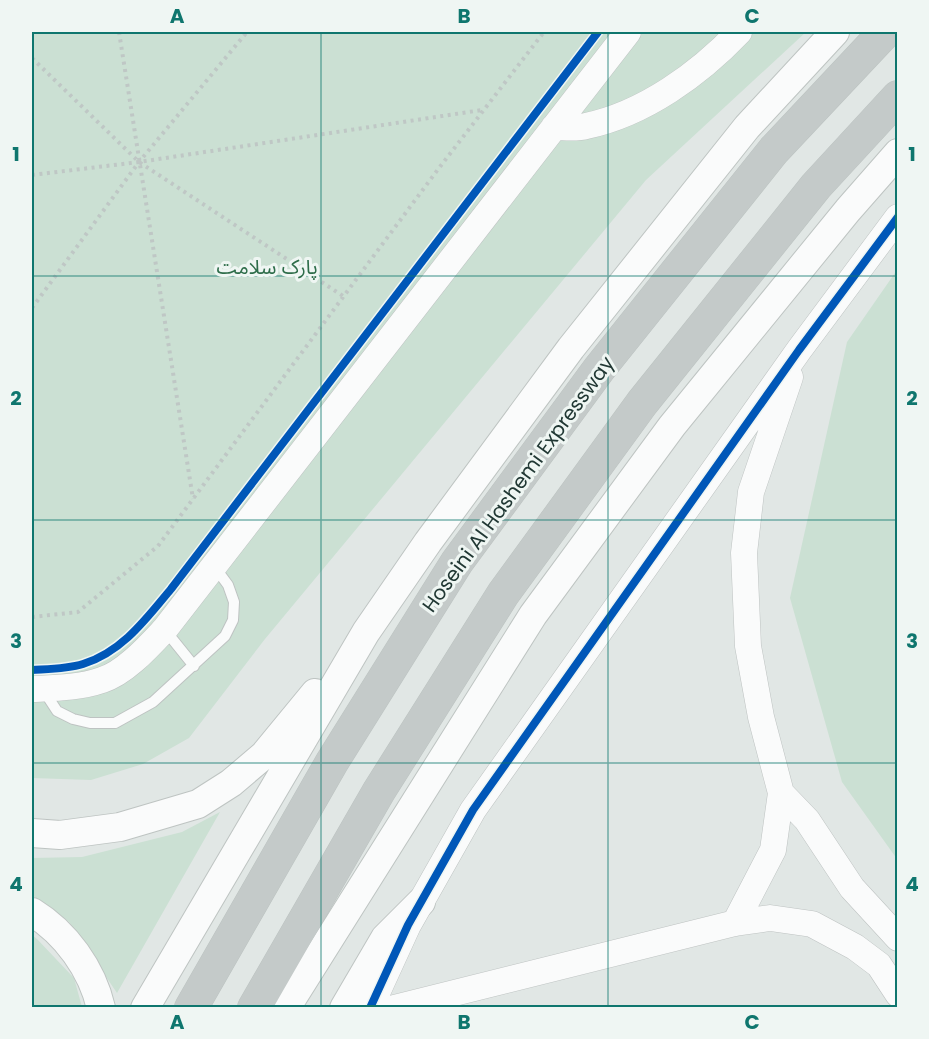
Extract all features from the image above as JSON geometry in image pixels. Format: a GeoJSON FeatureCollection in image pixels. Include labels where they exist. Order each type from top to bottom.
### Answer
{"type":"FeatureCollection","features":[{"type":"Feature","properties":{"kind":"highway","name":"Hoseini Al Hashemi Expressway"},"geometry":{"type":"LineString","coordinates":[[190,1008],[332,762],[457,562],[599,369],[774,150],[885,32]]}},
{"type":"Feature","properties":{"kind":"highway"},"geometry":{"type":"LineString","coordinates":[[254,1008],[379,791],[503,594],[657,385],[816,186],[897,97]]}},
{"type":"Feature","properties":{"kind":"main road"},"geometry":{"type":"LineString","coordinates":[[145,1008],[366,632],[428,542],[571,348],[747,127],[834,32]]}},
{"type":"Feature","properties":{"kind":"main road"},"geometry":{"type":"LineString","coordinates":[[286,1008],[533,615],[672,426],[897,153]]}},
{"type":"Feature","properties":{"kind":"main road"},"geometry":{"type":"LineString","coordinates":[[32,833],[60,835],[120,827],[198,804],[231,783],[264,755],[366,632]]}},
{"type":"Feature","properties":{"kind":"main road"},"geometry":{"type":"LineString","coordinates":[[344,1008],[386,938],[421,903]]}},
{"type":"Feature","properties":{"kind":"main road"},"geometry":{"type":"LineString","coordinates":[[32,912],[65,939],[85,966],[97,991],[101,1008]]}},
{"type":"Feature","properties":{"kind":"street"},"geometry":{"type":"LineString","coordinates":[[37,689],[79,686],[105,679],[142,654],[165,629],[628,32]]}},
{"type":"Feature","properties":{"kind":"street"},"geometry":{"type":"LineString","coordinates":[[554,127],[584,127],[621,116],[641,106],[694,72],[739,32]]}},
{"type":"Feature","properties":{"kind":"street"},"geometry":{"type":"LineString","coordinates":[[370,1008],[408,925],[473,810],[799,350],[897,217]]}},
{"type":"Feature","properties":{"kind":"street"},"geometry":{"type":"LineString","coordinates":[[735,923],[773,850],[781,793],[761,717],[748,646],[744,553],[751,492],[799,350]]}},
{"type":"Feature","properties":{"kind":"street"},"geometry":{"type":"LineString","coordinates":[[781,793],[807,820],[852,888],[897,939],[881,951],[878,957],[879,965]]}},
{"type":"Feature","properties":{"kind":"street"},"geometry":{"type":"LineString","coordinates":[[394,1008],[735,923],[770,918],[812,924],[855,947],[879,965],[897,994]]}},
{"type":"Feature","properties":{"kind":"lane"},"geometry":{"type":"LineString","coordinates":[[37,689],[57,711],[73,719],[90,723],[115,723],[153,702],[225,636],[233,620],[234,602],[228,585],[214,566]]}},
{"type":"Feature","properties":{"kind":"lane"},"geometry":{"type":"LineString","coordinates":[[165,629],[194,666]]}},
{"type":"Feature","properties":{"kind":"path"},"geometry":{"type":"LineString","coordinates":[[118,32],[193,499]]}},
{"type":"Feature","properties":{"kind":"path"},"geometry":{"type":"LineString","coordinates":[[32,308],[139,162],[247,32]]}},
{"type":"Feature","properties":{"kind":"path"},"geometry":{"type":"LineString","coordinates":[[32,617],[78,612],[158,546],[343,296],[544,32]]}},
{"type":"Feature","properties":{"kind":"path"},"geometry":{"type":"LineString","coordinates":[[32,58],[139,162],[343,296]]}},
{"type":"Feature","properties":{"kind":"path"},"geometry":{"type":"LineString","coordinates":[[32,175],[139,162],[483,110]]}},
{"type":"Feature","properties":{"kind":"green space","name":"پارک سلامت"},"geometry":{"type":"Polygon","coordinates":[[[32,32],[806,32],[646,180],[265,639],[189,738],[143,764],[91,780],[32,778],[32,32]]]}},
{"type":"Feature","properties":{"kind":"green space"},"geometry":{"type":"Polygon","coordinates":[[[897,270],[897,859],[842,782],[790,598],[847,342],[897,270]]]}},
{"type":"Feature","properties":{"kind":"green space"},"geometry":{"type":"Polygon","coordinates":[[[220,812],[117,993],[69,922],[32,895],[32,858],[82,857],[182,832],[220,812]]]}},
{"type":"Feature","properties":{"kind":"green space"},"geometry":{"type":"Polygon","coordinates":[[[32,935],[74,978],[82,1007],[32,1007],[32,935]]]}},
{"type":"Feature","properties":{"kind":"cycle path"},"geometry":{"type":"LineString","coordinates":[[32,670],[71,667],[97,659],[121,643],[142,623],[171,589],[598,32]]}},
{"type":"Feature","properties":{"kind":"cycle path"},"geometry":{"type":"LineString","coordinates":[[370,1008],[408,925],[473,810],[799,350],[898,217]]}}]}
